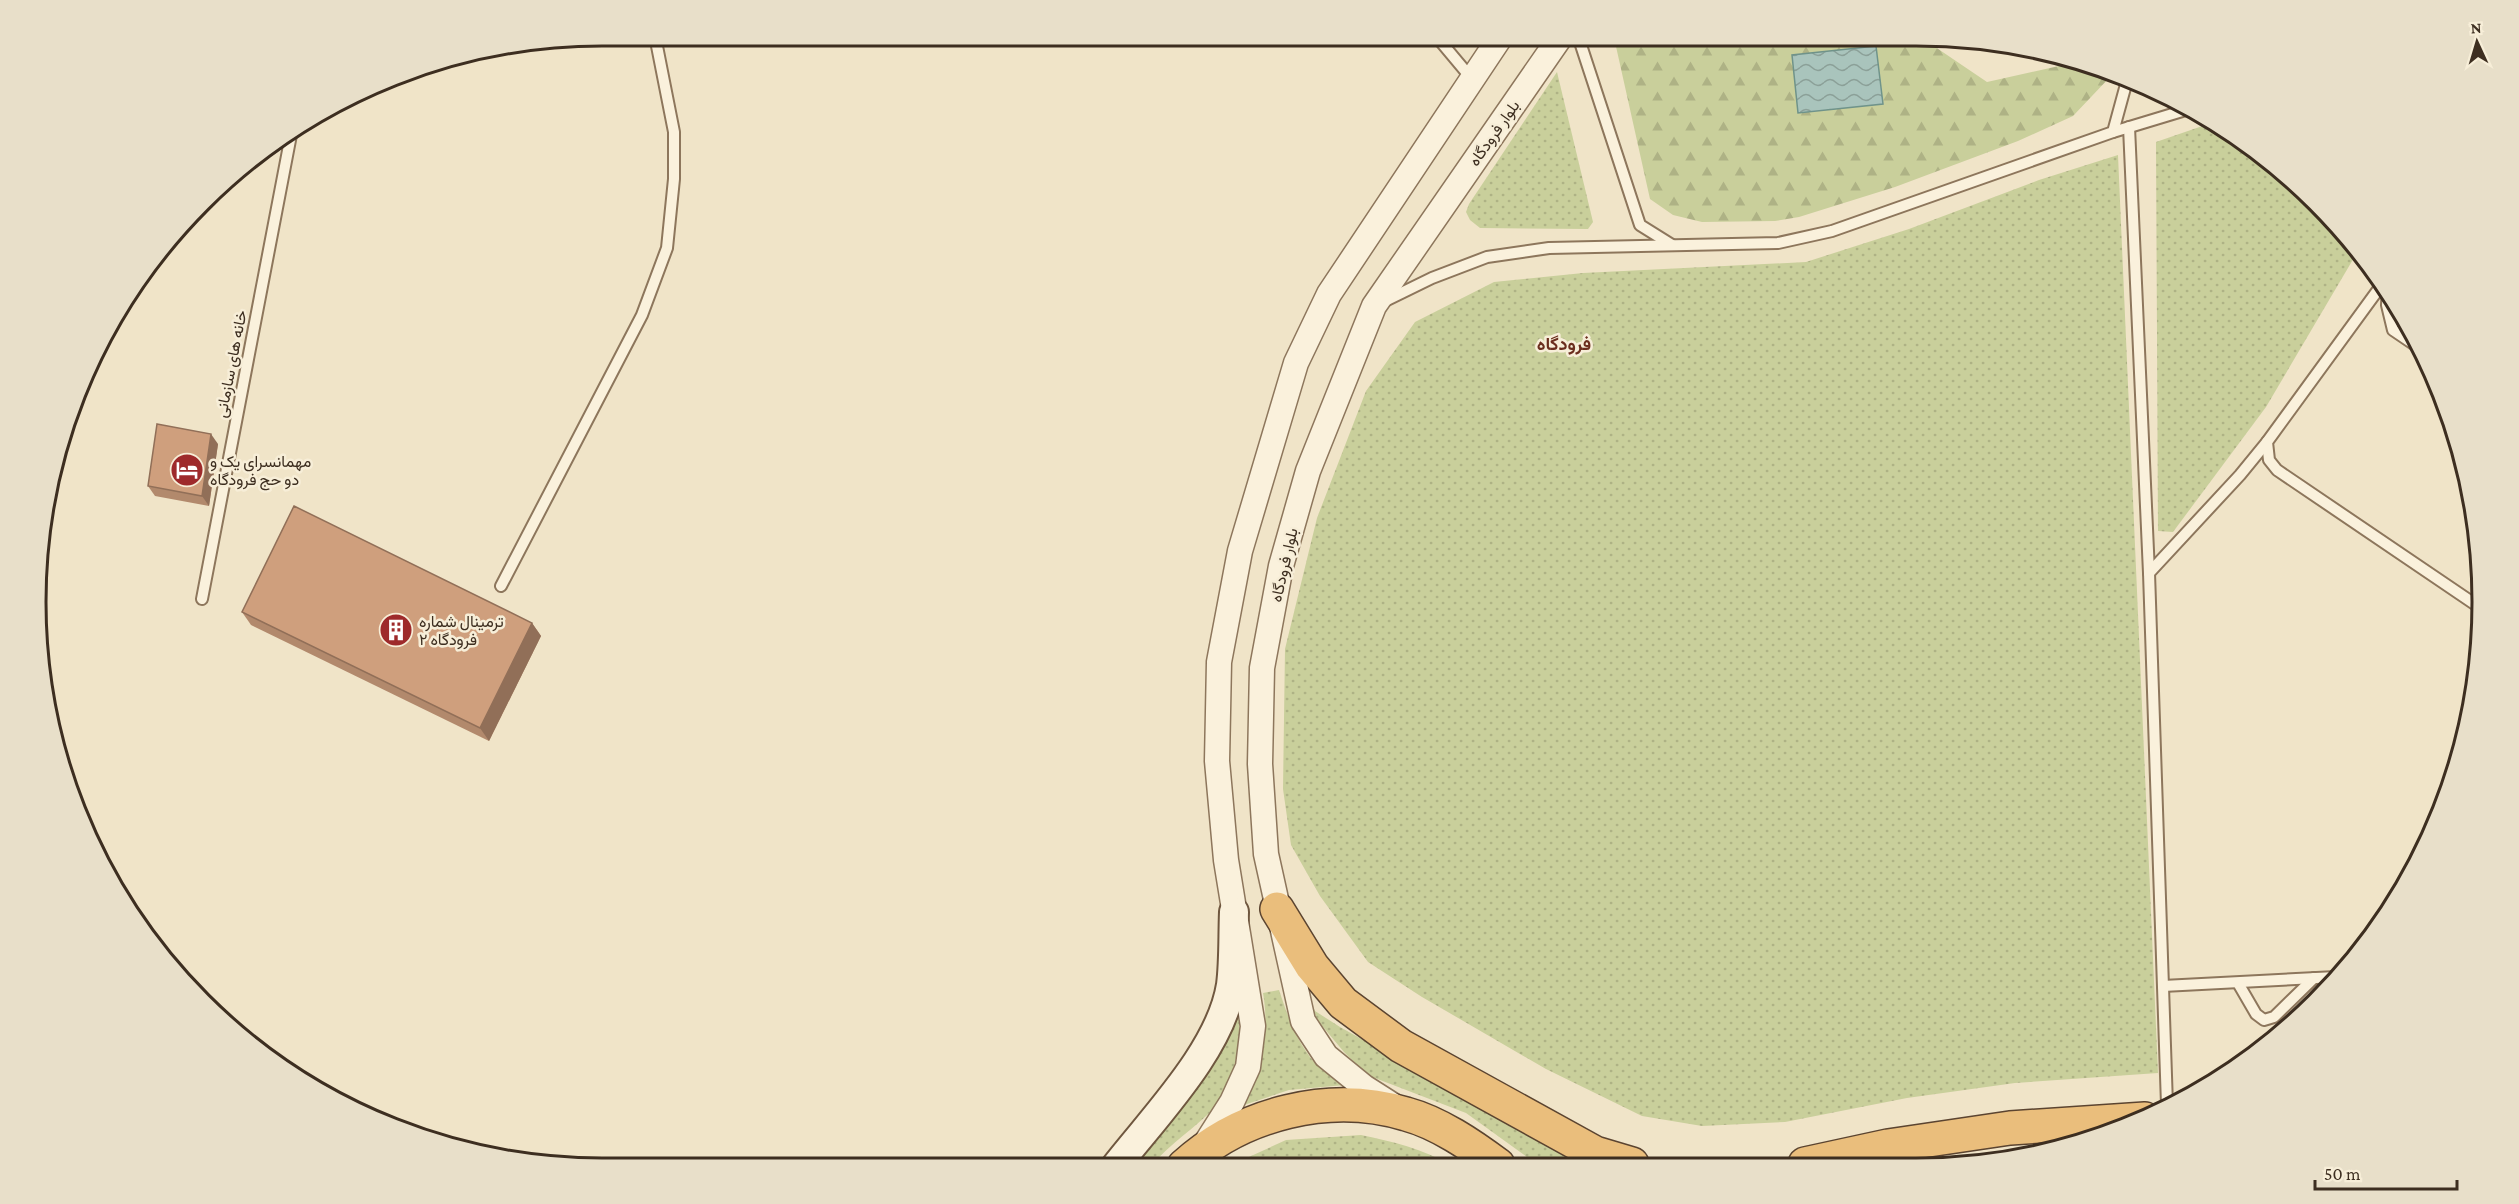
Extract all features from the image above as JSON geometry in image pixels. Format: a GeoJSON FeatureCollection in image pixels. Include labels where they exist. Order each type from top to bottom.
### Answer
{"type":"FeatureCollection","features":[{"type":"Feature","properties":{"kind":"highway"},"geometry":{"type":"LineString","coordinates":[[1277,909],[1312,966],[1343,1003],[1401,1046],[1594,1153],[1611,1158]]}},
{"type":"Feature","properties":{"kind":"highway"},"geometry":{"type":"LineString","coordinates":[[1193,1158],[1251,1122],[1303,1107],[1355,1106],[1407,1114],[1466,1141],[1489,1158]]}},
{"type":"Feature","properties":{"kind":"highway"},"geometry":{"type":"LineString","coordinates":[[1833,1158],[1888,1146],[2010,1128],[2114,1121]]}},
{"type":"Feature","properties":{"kind":"main road"},"geometry":{"type":"LineString","coordinates":[[1122,1158],[1191,1070],[1216,1031],[1231,986],[1234,912]]}},
{"type":"Feature","properties":{"kind":"street"},"geometry":{"type":"LineString","coordinates":[[1193,1158],[1232,1102],[1248,1066],[1253,1026],[1226,860],[1217,750],[1219,662],[1240,551],[1296,363],[1329,294],[1494,46]]}},
{"type":"Feature","properties":{"kind":"street","name":"بلوار فرودگاه"},"geometry":{"type":"LineString","coordinates":[[1407,1114],[1364,1087],[1326,1056],[1303,1021],[1266,854],[1260,764],[1262,668],[1281,566],[1308,471],[1374,306],[1554,46]]}},
{"type":"Feature","properties":{"kind":"lane"},"geometry":{"type":"LineString","coordinates":[[501,586],[642,315],[667,248],[674,179],[674,132],[657,46]]}},
{"type":"Feature","properties":{"kind":"lane"},"geometry":{"type":"LineString","coordinates":[[1444,46],[1472,80]]}},
{"type":"Feature","properties":{"kind":"lane"},"geometry":{"type":"LineString","coordinates":[[1581,46],[1640,225],[1672,245]]}},
{"type":"Feature","properties":{"kind":"lane"},"geometry":{"type":"LineString","coordinates":[[2113,132],[2125,87]]}},
{"type":"Feature","properties":{"kind":"lane"},"geometry":{"type":"LineString","coordinates":[[1374,306],[1432,278],[1487,257],[1549,248],[1778,243],[1832,231],[2113,132],[2178,112]]}},
{"type":"Feature","properties":{"kind":"lane"},"geometry":{"type":"LineString","coordinates":[[2129,127],[2149,573],[2167,1098]]}},
{"type":"Feature","properties":{"kind":"lane","name":"خانه های سازمانی"},"geometry":{"type":"LineString","coordinates":[[202,599],[290,142]]}},
{"type":"Feature","properties":{"kind":"lane"},"geometry":{"type":"LineString","coordinates":[[2149,573],[2240,475],[2267,442],[2377,291]]}},
{"type":"Feature","properties":{"kind":"lane"},"geometry":{"type":"LineString","coordinates":[[2387,307],[2393,330],[2406,339]]}},
{"type":"Feature","properties":{"kind":"lane"},"geometry":{"type":"LineString","coordinates":[[2267,442],[2269,460],[2277,471],[2472,602]]}},
{"type":"Feature","properties":{"kind":"lane"},"geometry":{"type":"LineString","coordinates":[[2163,986],[2326,977]]}},
{"type":"Feature","properties":{"kind":"lane"},"geometry":{"type":"LineString","coordinates":[[2238,983],[2256,1014],[2264,1020],[2274,1017],[2314,978]]}},
{"type":"Feature","properties":{"kind":"green space"},"geometry":{"type":"Polygon","coordinates":[[[1616,46],[1935,47],[1987,82],[2062,65],[2107,80],[2073,116],[2018,141],[1895,187],[1799,217],[1775,221],[1702,222],[1673,215],[1650,199],[1616,46]]]}},
{"type":"Feature","properties":{"kind":"green space"},"geometry":{"type":"Polygon","coordinates":[[[1557,72],[1593,222],[1588,229],[1480,228],[1470,220],[1466,212],[1469,204],[1557,72]]]}},
{"type":"Feature","properties":{"kind":"green space"},"geometry":{"type":"Polygon","coordinates":[[[2203,126],[2255,161],[2283,184],[2310,209],[2354,259],[2266,407],[2173,532],[2158,531],[2156,142],[2203,126]]]}},
{"type":"Feature","properties":{"kind":"green space"},"geometry":{"type":"Polygon","coordinates":[[[2118,155],[2158,1073],[2015,1083],[1907,1098],[1785,1122],[1702,1126],[1642,1116],[1546,1069],[1422,997],[1368,962],[1320,896],[1291,845],[1283,789],[1285,649],[1317,518],[1366,391],[1415,322],[1494,282],[1583,273],[1806,262],[1909,229],[2039,180],[2118,155]]]}},
{"type":"Feature","properties":{"kind":"green space"},"geometry":{"type":"Polygon","coordinates":[[[1279,990],[1290,1022],[1306,1052],[1321,1069],[1345,1085],[1289,1090],[1244,1105],[1255,1078],[1265,1036],[1263,993],[1279,990]]]}},
{"type":"Feature","properties":{"kind":"green space"},"geometry":{"type":"Polygon","coordinates":[[[1306,993],[1315,1011],[1340,1027],[1576,1158],[1528,1158],[1466,1113],[1367,1075],[1318,1021],[1306,993]]]}},
{"type":"Feature","properties":{"kind":"green space"},"geometry":{"type":"Polygon","coordinates":[[[1239,1012],[1239,1035],[1235,1061],[1223,1097],[1209,1114],[1158,1158],[1137,1158],[1205,1074],[1229,1034],[1239,1012]]]}},
{"type":"Feature","properties":{"kind":"green space"},"geometry":{"type":"Polygon","coordinates":[[[1361,1135],[1396,1143],[1437,1158],[1247,1158],[1286,1140],[1361,1135]]]}},
{"type":"Feature","properties":{"kind":"water"},"geometry":{"type":"Polygon","coordinates":[[[1876,46],[1883,104],[1798,113],[1792,55],[1876,46]]]}},
{"type":"Feature","properties":{"kind":"building","name":"مهمانسرای یک و دو حج فرودگاه"},"geometry":{"type":"Polygon","coordinates":[[[157,424],[211,434],[202,496],[148,486],[157,424]]]}},
{"type":"Feature","properties":{"kind":"building","name":"ترمينال شماره ۲ فرودگاه"},"geometry":{"type":"Polygon","coordinates":[[[294,506],[532,623],[480,728],[242,612],[294,506]]]}},
{"type":"Feature","properties":{"kind":"place","name":"مهمانسرای یک و دو حج فرودگاه"},"geometry":{"type":"Point","coordinates":[187,470]}},
{"type":"Feature","properties":{"kind":"place","name":"ترمينال شماره ۲ فرودگاه"},"geometry":{"type":"Point","coordinates":[396,630]}},
{"type":"Feature","properties":{"kind":"district","name":"فرودگاه"},"geometry":{"type":"Point","coordinates":[1564,344]}}]}
